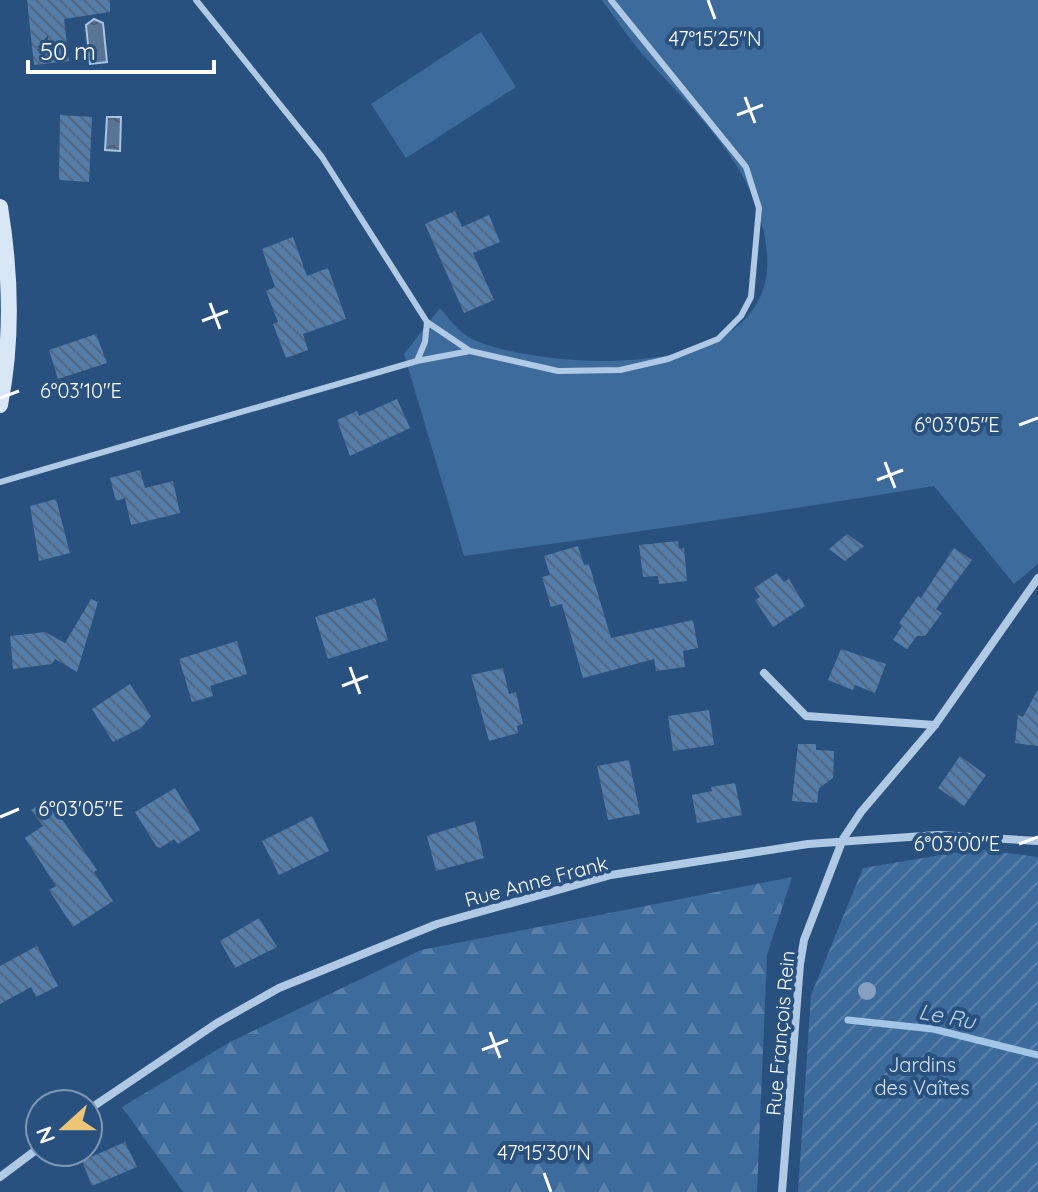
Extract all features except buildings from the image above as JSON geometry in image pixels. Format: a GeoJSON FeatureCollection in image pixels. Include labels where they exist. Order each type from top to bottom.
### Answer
{"type":"FeatureCollection","features":[{"type":"Feature","properties":{"kind":"street"},"geometry":{"type":"LineString","coordinates":[[0,207],[8,256],[10,324],[0,405]]}},
{"type":"Feature","properties":{"kind":"street","name":"Rue François Rein"},"geometry":{"type":"LineString","coordinates":[[782,1192],[804,940],[843,839],[935,725],[1038,578]]}},
{"type":"Feature","properties":{"kind":"street"},"geometry":{"type":"LineString","coordinates":[[764,673],[806,716],[935,725]]}},
{"type":"Feature","properties":{"kind":"street","name":"Rue Anne Frank"},"geometry":{"type":"LineString","coordinates":[[104,1099],[217,1023],[279,988],[437,924],[611,875],[843,839],[938,835],[1038,841]]}},
{"type":"Feature","properties":{"kind":"street"},"geometry":{"type":"LineString","coordinates":[[0,1177],[24,1159]]}},
{"type":"Feature","properties":{"kind":"lane"},"geometry":{"type":"LineString","coordinates":[[196,0],[322,157],[427,322],[470,351],[558,371],[620,370],[668,359],[718,339],[741,316],[751,297],[759,208],[746,167],[611,0]]}},
{"type":"Feature","properties":{"kind":"lane"},"geometry":{"type":"LineString","coordinates":[[417,361],[425,342],[427,322]]}},
{"type":"Feature","properties":{"kind":"lane"},"geometry":{"type":"LineString","coordinates":[[0,482],[417,361],[470,351]]}},
{"type":"Feature","properties":{"kind":"green space"},"geometry":{"type":"Polygon","coordinates":[[[602,0],[1038,0],[1038,564],[1014,584],[934,486],[464,556],[404,354],[440,308],[461,331],[476,341],[511,351],[555,358],[605,361],[654,358],[700,347],[737,327],[761,296],[767,254],[762,222],[737,167],[701,118],[638,49],[602,0]]]}},
{"type":"Feature","properties":{"kind":"green space"},"geometry":{"type":"Polygon","coordinates":[[[481,32],[516,87],[406,158],[371,104],[481,32]]]}},
{"type":"Feature","properties":{"kind":"green space","name":"Jardins des Vaîtes"},"geometry":{"type":"Polygon","coordinates":[[[977,849],[1038,857],[1038,1192],[798,1192],[811,995],[863,868],[977,849]]]}},
{"type":"Feature","properties":{"kind":"green space"},"geometry":{"type":"Polygon","coordinates":[[[792,877],[767,955],[757,1192],[183,1192],[122,1107],[230,1042],[421,950],[792,877]]]}},
{"type":"Feature","properties":{"kind":"water"},"geometry":{"type":"Polygon","coordinates":[[[94,19],[103,23],[107,62],[90,64],[86,25],[94,19]]]}},
{"type":"Feature","properties":{"kind":"water"},"geometry":{"type":"Polygon","coordinates":[[[107,117],[121,117],[120,151],[105,150],[107,117]]]}},
{"type":"Feature","properties":{"kind":"waterway","name":"Le Ru"},"geometry":{"type":"LineString","coordinates":[[848,1020],[933,1029],[1038,1055]]}}]}
